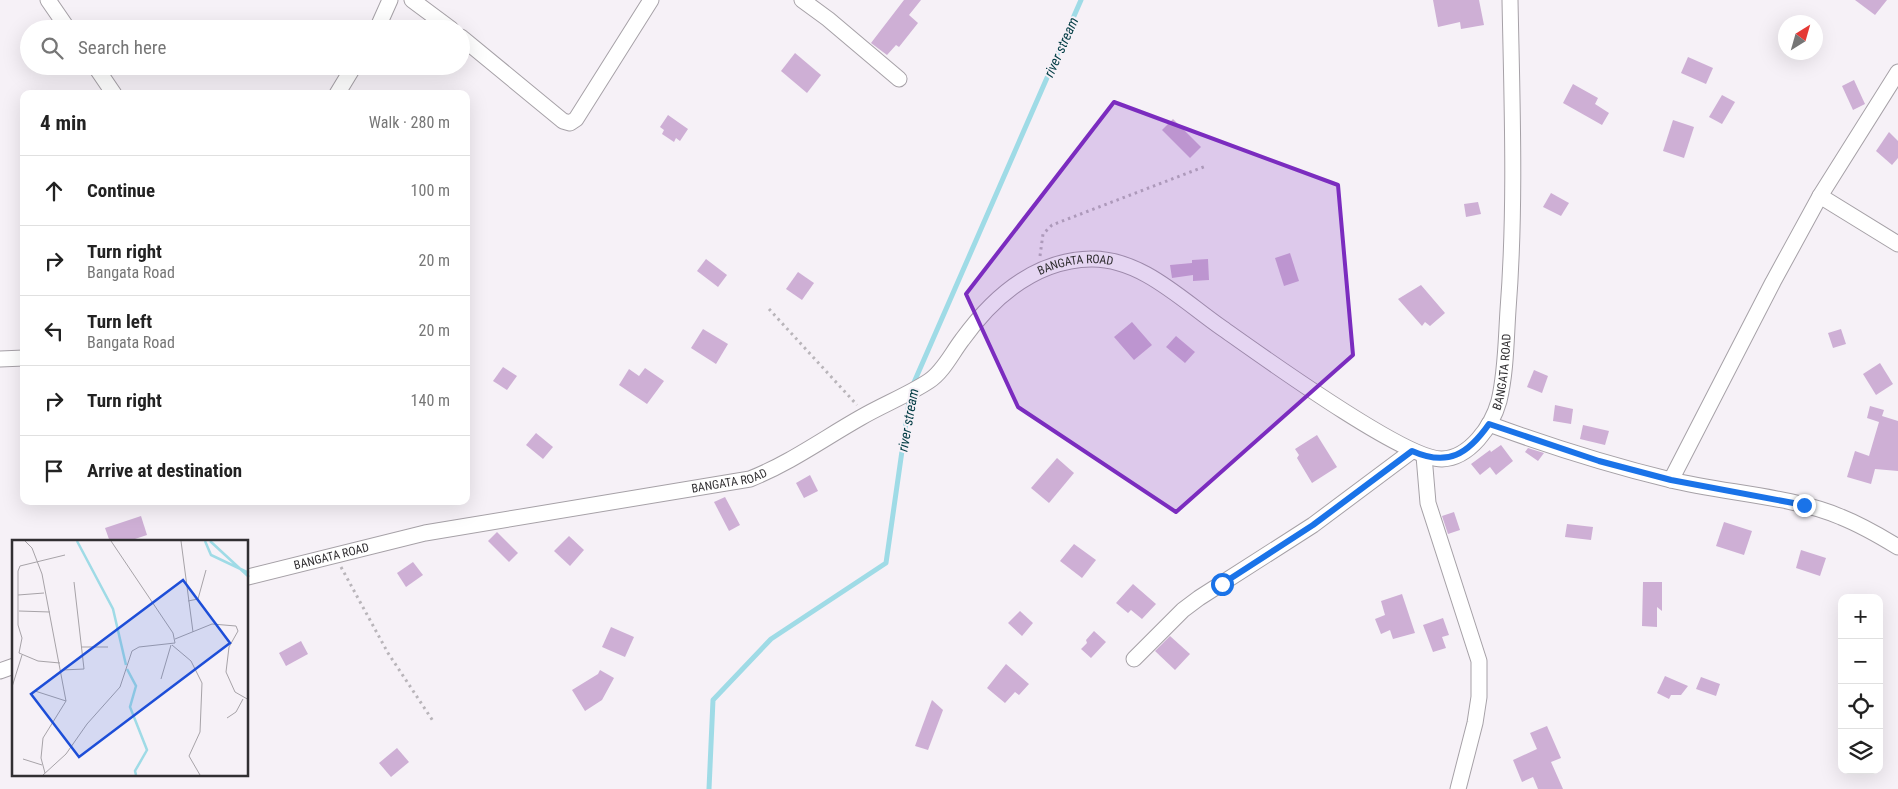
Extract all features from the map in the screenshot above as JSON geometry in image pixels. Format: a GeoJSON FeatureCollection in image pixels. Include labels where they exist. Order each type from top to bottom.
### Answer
{"type":"FeatureCollection","features":[{"type":"Feature","properties":{"kind":"street"},"geometry":{"type":"LineString","coordinates":[[48,0],[62,20]]}},
{"type":"Feature","properties":{"kind":"street"},"geometry":{"type":"LineString","coordinates":[[381,20],[390,0]]}},
{"type":"Feature","properties":{"kind":"street"},"geometry":{"type":"LineString","coordinates":[[412,0],[439,20]]}},
{"type":"Feature","properties":{"kind":"street"},"geometry":{"type":"LineString","coordinates":[[470,44],[563,121],[570,123],[576,118],[651,0]]}},
{"type":"Feature","properties":{"kind":"street"},"geometry":{"type":"LineString","coordinates":[[802,0],[828,19],[899,79]]}},
{"type":"Feature","properties":{"kind":"street","name":"BANGATA ROAD"},"geometry":{"type":"LineString","coordinates":[[249,577],[425,533],[466,525],[750,479],[800,455],[934,377],[974,324],[999,297],[1019,281],[1040,269],[1063,262],[1092,259],[1116,261],[1141,271],[1261,356],[1390,439],[1418,453],[1440,459],[1462,452],[1473,444],[1489,424],[1498,402],[1504,366],[1512,261],[1513,114],[1510,0]]}},
{"type":"Feature","properties":{"kind":"street"},"geometry":{"type":"LineString","coordinates":[[1671,480],[1773,282],[1820,196],[1898,72]]}},
{"type":"Feature","properties":{"kind":"street"},"geometry":{"type":"LineString","coordinates":[[101,75],[111,90]]}},
{"type":"Feature","properties":{"kind":"street"},"geometry":{"type":"LineString","coordinates":[[339,90],[349,75]]}},
{"type":"Feature","properties":{"kind":"street"},"geometry":{"type":"LineString","coordinates":[[1820,196],[1898,244]]}},
{"type":"Feature","properties":{"kind":"street"},"geometry":{"type":"LineString","coordinates":[[0,359],[20,358]]}},
{"type":"Feature","properties":{"kind":"street"},"geometry":{"type":"LineString","coordinates":[[1489,424],[1591,458],[1671,480],[1804,505],[1840,516],[1866,528],[1898,547]]}},
{"type":"Feature","properties":{"kind":"street"},"geometry":{"type":"LineString","coordinates":[[1134,660],[1184,610],[1199,598],[1313,525],[1418,453],[1428,503],[1479,661],[1479,697],[1475,723],[1458,789]]}},
{"type":"Feature","properties":{"kind":"street"},"geometry":{"type":"LineString","coordinates":[[0,671],[12,667]]}},
{"type":"Feature","properties":{"kind":"path"},"geometry":{"type":"LineString","coordinates":[[1040,269],[1040,242],[1043,234],[1052,224],[1206,166]]}},
{"type":"Feature","properties":{"kind":"path"},"geometry":{"type":"LineString","coordinates":[[769,309],[866,415]]}},
{"type":"Feature","properties":{"kind":"path"},"geometry":{"type":"LineString","coordinates":[[335,555],[388,653],[433,721]]}},
{"type":"Feature","properties":{"kind":"highlighted area"},"geometry":{"type":"Polygon","coordinates":[[[1114,102],[1338,185],[1353,355],[1176,512],[1018,407],[966,294],[1114,102]]]}},
{"type":"Feature","properties":{"kind":"building"},"geometry":{"type":"Polygon","coordinates":[[[904,0],[921,0],[909,15],[918,23],[899,47],[896,45],[887,55],[871,43],[904,0]]]}},
{"type":"Feature","properties":{"kind":"building"},"geometry":{"type":"Polygon","coordinates":[[[1433,0],[1479,0],[1484,25],[1461,29],[1460,22],[1438,27],[1433,0]]]}},
{"type":"Feature","properties":{"kind":"building"},"geometry":{"type":"Polygon","coordinates":[[[1855,0],[1887,0],[1875,15],[1855,0]]]}},
{"type":"Feature","properties":{"kind":"building"},"geometry":{"type":"Polygon","coordinates":[[[795,53],[821,75],[807,93],[781,71],[795,53]]]}},
{"type":"Feature","properties":{"kind":"building"},"geometry":{"type":"Polygon","coordinates":[[[1688,57],[1713,68],[1706,84],[1681,73],[1688,57]]]}},
{"type":"Feature","properties":{"kind":"building"},"geometry":{"type":"Polygon","coordinates":[[[1854,80],[1865,104],[1853,110],[1842,86],[1854,80]]]}},
{"type":"Feature","properties":{"kind":"building"},"geometry":{"type":"Polygon","coordinates":[[[1573,84],[1598,98],[1595,104],[1609,113],[1602,125],[1563,103],[1573,84]]]}},
{"type":"Feature","properties":{"kind":"building"},"geometry":{"type":"Polygon","coordinates":[[[1722,95],[1735,102],[1722,124],[1709,117],[1722,95]]]}},
{"type":"Feature","properties":{"kind":"building"},"geometry":{"type":"Polygon","coordinates":[[[668,115],[688,129],[680,141],[676,138],[674,142],[662,134],[664,130],[660,127],[668,115]]]}},
{"type":"Feature","properties":{"kind":"building"},"geometry":{"type":"Polygon","coordinates":[[[1173,119],[1201,147],[1190,158],[1162,130],[1173,119]]]}},
{"type":"Feature","properties":{"kind":"building"},"geometry":{"type":"Polygon","coordinates":[[[1673,120],[1694,127],[1684,158],[1663,151],[1673,120]]]}},
{"type":"Feature","properties":{"kind":"building"},"geometry":{"type":"Polygon","coordinates":[[[1889,132],[1898,141],[1898,158],[1892,165],[1876,151],[1889,132]]]}},
{"type":"Feature","properties":{"kind":"building"},"geometry":{"type":"Polygon","coordinates":[[[1551,193],[1569,203],[1561,216],[1543,207],[1551,193]]]}},
{"type":"Feature","properties":{"kind":"building"},"geometry":{"type":"Polygon","coordinates":[[[1478,202],[1481,214],[1466,217],[1464,204],[1478,202]]]}},
{"type":"Feature","properties":{"kind":"building"},"geometry":{"type":"Polygon","coordinates":[[[1290,253],[1299,281],[1284,286],[1275,258],[1290,253]]]}},
{"type":"Feature","properties":{"kind":"building"},"geometry":{"type":"Polygon","coordinates":[[[706,259],[727,275],[718,287],[697,271],[706,259]]]}},
{"type":"Feature","properties":{"kind":"building"},"geometry":{"type":"Polygon","coordinates":[[[1208,259],[1209,280],[1193,281],[1193,275],[1172,278],[1170,265],[1192,263],[1192,260],[1208,259]]]}},
{"type":"Feature","properties":{"kind":"building"},"geometry":{"type":"Polygon","coordinates":[[[798,272],[814,283],[802,300],[786,289],[798,272]]]}},
{"type":"Feature","properties":{"kind":"building"},"geometry":{"type":"Polygon","coordinates":[[[1421,285],[1445,313],[1430,326],[1425,322],[1422,326],[1398,299],[1421,285]]]}},
{"type":"Feature","properties":{"kind":"building"},"geometry":{"type":"Polygon","coordinates":[[[1132,322],[1152,345],[1134,360],[1114,337],[1132,322]]]}},
{"type":"Feature","properties":{"kind":"building"},"geometry":{"type":"Polygon","coordinates":[[[703,329],[728,344],[716,364],[691,348],[703,329]]]}},
{"type":"Feature","properties":{"kind":"building"},"geometry":{"type":"Polygon","coordinates":[[[1841,329],[1846,344],[1833,348],[1828,333],[1841,329]]]}},
{"type":"Feature","properties":{"kind":"building"},"geometry":{"type":"Polygon","coordinates":[[[1176,336],[1195,352],[1185,363],[1166,347],[1176,336]]]}},
{"type":"Feature","properties":{"kind":"building"},"geometry":{"type":"Polygon","coordinates":[[[1880,363],[1893,384],[1876,395],[1863,374],[1880,363]]]}},
{"type":"Feature","properties":{"kind":"building"},"geometry":{"type":"Polygon","coordinates":[[[503,367],[517,376],[507,390],[493,381],[503,367]]]}},
{"type":"Feature","properties":{"kind":"building"},"geometry":{"type":"Polygon","coordinates":[[[645,368],[664,381],[647,404],[619,385],[629,369],[639,376],[645,368]]]}},
{"type":"Feature","properties":{"kind":"building"},"geometry":{"type":"Polygon","coordinates":[[[1534,370],[1548,376],[1542,393],[1527,387],[1534,370]]]}},
{"type":"Feature","properties":{"kind":"building"},"geometry":{"type":"Polygon","coordinates":[[[1555,405],[1573,409],[1571,424],[1553,421],[1555,405]]]}},
{"type":"Feature","properties":{"kind":"building"},"geometry":{"type":"Polygon","coordinates":[[[1870,406],[1884,410],[1882,416],[1898,421],[1898,471],[1875,469],[1871,484],[1847,477],[1855,451],[1869,456],[1879,422],[1867,418],[1870,406]]]}},
{"type":"Feature","properties":{"kind":"building"},"geometry":{"type":"Polygon","coordinates":[[[1583,425],[1609,431],[1605,445],[1580,439],[1583,425]]]}},
{"type":"Feature","properties":{"kind":"building"},"geometry":{"type":"Polygon","coordinates":[[[536,433],[553,447],[543,459],[526,445],[536,433]]]}},
{"type":"Feature","properties":{"kind":"building"},"geometry":{"type":"Polygon","coordinates":[[[1317,435],[1337,467],[1312,483],[1297,458],[1299,455],[1295,449],[1317,435]]]}},
{"type":"Feature","properties":{"kind":"building"},"geometry":{"type":"Polygon","coordinates":[[[1501,445],[1513,461],[1496,475],[1490,467],[1480,475],[1471,464],[1490,450],[1491,452],[1501,445]]]}},
{"type":"Feature","properties":{"kind":"building"},"geometry":{"type":"Polygon","coordinates":[[[1528,448],[1544,453],[1538,461],[1525,452],[1528,448]]]}},
{"type":"Feature","properties":{"kind":"building"},"geometry":{"type":"Polygon","coordinates":[[[1057,458],[1074,473],[1049,503],[1031,488],[1057,458]]]}},
{"type":"Feature","properties":{"kind":"building"},"geometry":{"type":"Polygon","coordinates":[[[810,475],[818,491],[804,498],[796,483],[810,475]]]}},
{"type":"Feature","properties":{"kind":"building"},"geometry":{"type":"Polygon","coordinates":[[[725,497],[740,525],[729,531],[714,502],[725,497]]]}},
{"type":"Feature","properties":{"kind":"building"},"geometry":{"type":"Polygon","coordinates":[[[1454,512],[1460,530],[1448,534],[1442,516],[1454,512]]]}},
{"type":"Feature","properties":{"kind":"building"},"geometry":{"type":"Polygon","coordinates":[[[141,516],[147,535],[132,540],[109,540],[105,528],[141,516]]]}},
{"type":"Feature","properties":{"kind":"building"},"geometry":{"type":"Polygon","coordinates":[[[1724,522],[1752,531],[1744,555],[1716,546],[1724,522]]]}},
{"type":"Feature","properties":{"kind":"building"},"geometry":{"type":"Polygon","coordinates":[[[1567,524],[1593,527],[1591,540],[1565,537],[1567,524]]]}},
{"type":"Feature","properties":{"kind":"building"},"geometry":{"type":"Polygon","coordinates":[[[497,532],[518,553],[509,562],[488,541],[497,532]]]}},
{"type":"Feature","properties":{"kind":"building"},"geometry":{"type":"Polygon","coordinates":[[[569,536],[584,550],[570,566],[554,551],[569,536]]]}},
{"type":"Feature","properties":{"kind":"building"},"geometry":{"type":"Polygon","coordinates":[[[1074,544],[1096,560],[1082,578],[1060,561],[1074,544]]]}},
{"type":"Feature","properties":{"kind":"building"},"geometry":{"type":"Polygon","coordinates":[[[1801,550],[1826,558],[1820,576],[1796,568],[1801,550]]]}},
{"type":"Feature","properties":{"kind":"building"},"geometry":{"type":"Polygon","coordinates":[[[413,562],[423,575],[406,587],[397,573],[413,562]]]}},
{"type":"Feature","properties":{"kind":"building"},"geometry":{"type":"Polygon","coordinates":[[[1643,582],[1662,582],[1662,611],[1657,607],[1657,627],[1642,626],[1643,582]]]}},
{"type":"Feature","properties":{"kind":"building"},"geometry":{"type":"Polygon","coordinates":[[[1133,584],[1156,604],[1142,619],[1131,610],[1128,613],[1116,603],[1133,584]]]}},
{"type":"Feature","properties":{"kind":"building"},"geometry":{"type":"Polygon","coordinates":[[[1402,594],[1415,633],[1393,639],[1390,630],[1381,634],[1375,619],[1385,615],[1381,601],[1402,594]]]}},
{"type":"Feature","properties":{"kind":"building"},"geometry":{"type":"Polygon","coordinates":[[[1020,611],[1033,623],[1022,636],[1008,623],[1020,611]]]}},
{"type":"Feature","properties":{"kind":"building"},"geometry":{"type":"Polygon","coordinates":[[[1443,618],[1449,635],[1442,637],[1446,648],[1433,652],[1423,625],[1443,618]]]}},
{"type":"Feature","properties":{"kind":"building"},"geometry":{"type":"Polygon","coordinates":[[[611,627],[634,637],[625,657],[602,647],[611,627]]]}},
{"type":"Feature","properties":{"kind":"building"},"geometry":{"type":"Polygon","coordinates":[[[1094,631],[1106,642],[1091,658],[1081,649],[1094,631]]]}},
{"type":"Feature","properties":{"kind":"building"},"geometry":{"type":"Polygon","coordinates":[[[1170,636],[1190,654],[1175,670],[1155,651],[1170,636]]]}},
{"type":"Feature","properties":{"kind":"building"},"geometry":{"type":"Polygon","coordinates":[[[301,641],[308,654],[286,666],[279,653],[301,641]]]}},
{"type":"Feature","properties":{"kind":"building"},"geometry":{"type":"Polygon","coordinates":[[[1006,664],[1029,684],[1019,695],[1015,692],[1005,703],[987,688],[1006,664]]]}},
{"type":"Feature","properties":{"kind":"building"},"geometry":{"type":"Polygon","coordinates":[[[600,670],[614,678],[602,700],[585,711],[572,690],[598,674],[600,670]]]}},
{"type":"Feature","properties":{"kind":"building"},"geometry":{"type":"Polygon","coordinates":[[[1665,676],[1688,686],[1681,695],[1671,695],[1669,699],[1657,693],[1665,676]]]}},
{"type":"Feature","properties":{"kind":"building"},"geometry":{"type":"Polygon","coordinates":[[[1701,677],[1720,684],[1716,696],[1696,689],[1701,677]]]}},
{"type":"Feature","properties":{"kind":"building"},"geometry":{"type":"Polygon","coordinates":[[[932,700],[943,710],[928,750],[915,746],[932,700]]]}},
{"type":"Feature","properties":{"kind":"building"},"geometry":{"type":"Polygon","coordinates":[[[1547,726],[1561,758],[1551,762],[1563,789],[1538,789],[1533,777],[1522,782],[1513,760],[1537,749],[1530,733],[1547,726]]]}},
{"type":"Feature","properties":{"kind":"building"},"geometry":{"type":"Polygon","coordinates":[[[397,748],[409,762],[391,777],[379,763],[397,748]]]}},
{"type":"Feature","properties":{"kind":"waterway","name":"river stream"},"geometry":{"type":"LineString","coordinates":[[912,387],[1081,0]]}},
{"type":"Feature","properties":{"kind":"waterway","name":"river stream"},"geometry":{"type":"LineString","coordinates":[[709,789],[713,700],[771,639],[886,563],[910,395]]}},
{"type":"Feature","properties":{"kind":"route"},"geometry":{"type":"LineString","coordinates":[[1222,584],[1313,525],[1412,451],[1424,456],[1440,459],[1451,457],[1473,444],[1489,424],[1599,461],[1671,480],[1804,505]]}}]}
